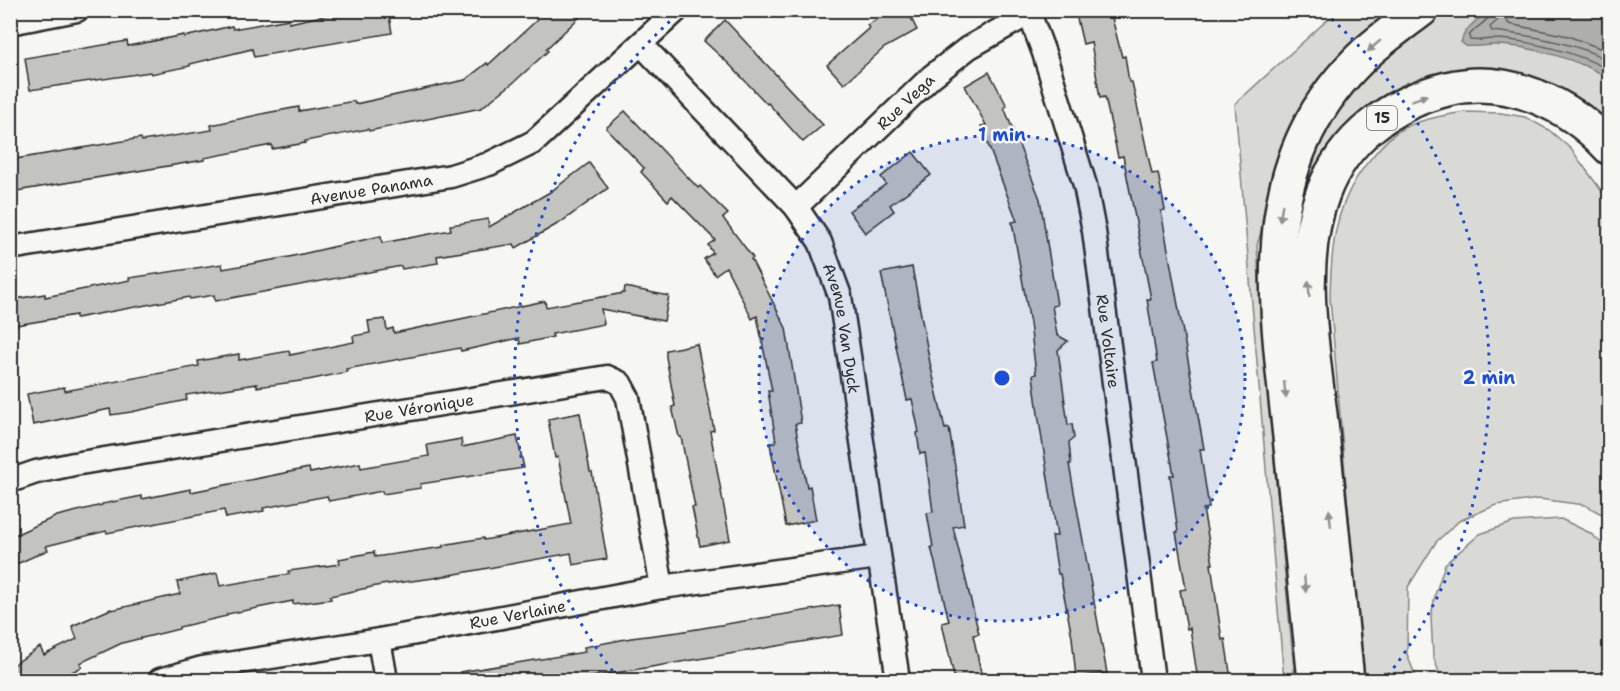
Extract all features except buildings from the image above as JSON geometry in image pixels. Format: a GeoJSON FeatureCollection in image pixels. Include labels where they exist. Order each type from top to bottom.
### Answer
{"type":"FeatureCollection","features":[{"type":"Feature","properties":{"kind":"highway"},"geometry":{"type":"LineString","coordinates":[[1315,681],[1279,332],[1277,260],[1281,210],[1287,182],[1303,140],[1333,91],[1365,53],[1421,10]]}},
{"type":"Feature","properties":{"kind":"highway","name":"15"},"geometry":{"type":"LineString","coordinates":[[1347,681],[1313,347],[1309,280],[1314,224],[1329,179],[1353,143],[1387,114],[1411,100],[1463,87],[1502,88],[1544,99],[1582,122],[1610,148]]}},
{"type":"Feature","properties":{"kind":"street"},"geometry":{"type":"LineString","coordinates":[[10,23],[76,10]]}},
{"type":"Feature","properties":{"kind":"street","name":"Avenue Panama"},"geometry":{"type":"LineString","coordinates":[[10,248],[452,176],[489,164],[534,142],[677,10]]}},
{"type":"Feature","properties":{"kind":"street","name":"Rue Vega"},"geometry":{"type":"LineString","coordinates":[[796,207],[931,77],[968,48],[1028,12]]}},
{"type":"Feature","properties":{"kind":"street","name":"Rue Voltaire"},"geometry":{"type":"LineString","coordinates":[[1028,12],[1044,53],[1086,185],[1153,681]]}},
{"type":"Feature","properties":{"kind":"street","name":"Avenue Van Dyck"},"geometry":{"type":"LineString","coordinates":[[640,44],[796,207],[820,242],[840,296],[898,681]]}},
{"type":"Feature","properties":{"kind":"street","name":"Rue Véronique"},"geometry":{"type":"LineString","coordinates":[[10,481],[36,472],[74,464],[607,377],[620,383],[628,398],[662,587]]}},
{"type":"Feature","properties":{"kind":"street","name":"Rue Verlaine"},"geometry":{"type":"LineString","coordinates":[[160,681],[202,668],[379,640],[662,587],[878,556]]}},
{"type":"Feature","properties":{"kind":"street"},"geometry":{"type":"LineString","coordinates":[[379,640],[386,681]]}},
{"type":"Feature","properties":{"kind":"shaded area"},"geometry":{"type":"Polygon","coordinates":[[[1337,11],[1398,11],[1341,60],[1296,118],[1257,245],[1263,344],[1295,680],[1284,680],[1235,104],[1337,11]]]}},
{"type":"Feature","properties":{"kind":"shaded area"},"geometry":{"type":"Polygon","coordinates":[[[1445,11],[1609,11],[1609,132],[1590,112],[1409,86],[1379,101],[1354,119],[1331,144],[1316,168],[1304,164],[1346,93],[1409,34],[1445,11]]]}},
{"type":"Feature","properties":{"kind":"shaded area"},"geometry":{"type":"Polygon","coordinates":[[[1464,112],[1501,113],[1525,117],[1549,130],[1571,149],[1609,201],[1609,518],[1585,505],[1539,499],[1496,505],[1459,521],[1436,542],[1408,587],[1407,654],[1417,680],[1365,680],[1356,602],[1330,298],[1334,241],[1343,206],[1350,190],[1375,153],[1394,134],[1432,118],[1464,112]]]}},
{"type":"Feature","properties":{"kind":"shaded area"},"geometry":{"type":"Polygon","coordinates":[[[1561,519],[1590,533],[1609,550],[1609,680],[1442,680],[1433,656],[1431,617],[1445,564],[1480,534],[1514,522],[1561,519]]]}},
{"type":"Feature","properties":{"kind":"water"},"geometry":{"type":"Polygon","coordinates":[[[1490,11],[1609,11],[1609,79],[1569,60],[1538,51],[1494,45],[1466,46],[1461,42],[1469,28],[1490,11]]]}}]}
